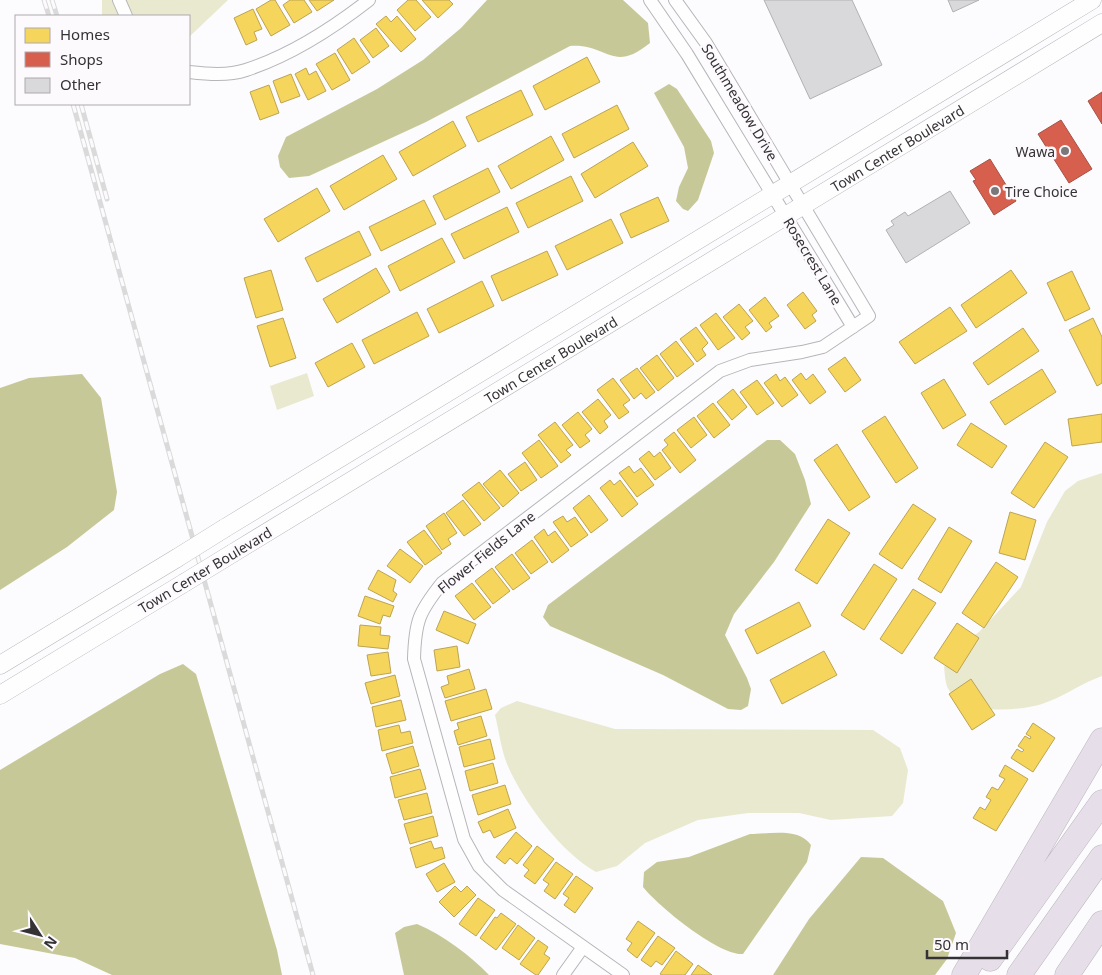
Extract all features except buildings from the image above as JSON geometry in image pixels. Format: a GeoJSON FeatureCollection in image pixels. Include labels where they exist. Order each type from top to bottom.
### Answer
{"type":"FeatureCollection","features":[{"type":"Feature","properties":{"kind":"highway"},"geometry":{"type":"LineString","coordinates":[[964,975],[1102,740]]}},
{"type":"Feature","properties":{"kind":"highway"},"geometry":{"type":"LineString","coordinates":[[978,975],[1102,802]]}},
{"type":"Feature","properties":{"kind":"highway"},"geometry":{"type":"LineString","coordinates":[[1019,975],[1102,857]]}},
{"type":"Feature","properties":{"kind":"highway"},"geometry":{"type":"LineString","coordinates":[[1069,972],[1102,923]]}},
{"type":"Feature","properties":{"kind":"highway"},"geometry":{"type":"LineString","coordinates":[[1069,972],[1102,928]]}},
{"type":"Feature","properties":{"kind":"main road","name":"Town Center Boulevard"},"geometry":{"type":"LineString","coordinates":[[0,666],[1092,0]]}},
{"type":"Feature","properties":{"kind":"main road","name":"Town Center Boulevard"},"geometry":{"type":"LineString","coordinates":[[0,695],[1102,23]]}},
{"type":"Feature","properties":{"kind":"street"},"geometry":{"type":"LineString","coordinates":[[119,0],[126,15]]}},
{"type":"Feature","properties":{"kind":"street"},"geometry":{"type":"LineString","coordinates":[[190,72],[212,75],[245,70],[296,48],[369,0]]}},
{"type":"Feature","properties":{"kind":"street","name":"Southmeadow Drive"},"geometry":{"type":"LineString","coordinates":[[650,0],[687,54],[772,195]]}},
{"type":"Feature","properties":{"kind":"street","name":"Southmeadow Drive"},"geometry":{"type":"LineString","coordinates":[[675,0],[706,43],[802,206]]}},
{"type":"Feature","properties":{"kind":"street"},"geometry":{"type":"LineString","coordinates":[[687,54],[706,43]]}},
{"type":"Feature","properties":{"kind":"street","name":"Rosecrest Lane"},"geometry":{"type":"LineString","coordinates":[[772,195],[853,327]]}},
{"type":"Feature","properties":{"kind":"street","name":"Rosecrest Lane"},"geometry":{"type":"LineString","coordinates":[[802,206],[869,316]]}},
{"type":"Feature","properties":{"kind":"street","name":"Flower Fields Lane"},"geometry":{"type":"LineString","coordinates":[[623,975],[503,890],[479,866],[464,839],[414,658],[414,631],[423,606],[442,583],[720,371],[750,360],[802,352],[822,346],[869,316]]}},
{"type":"Feature","properties":{"kind":"street"},"geometry":{"type":"LineString","coordinates":[[563,975],[583,947]]}},
{"type":"Feature","properties":{"kind":"shaded area"},"geometry":{"type":"Polygon","coordinates":[[[102,0],[228,0],[190,36],[190,15],[102,15],[102,0]]]}},
{"type":"Feature","properties":{"kind":"shaded area"},"geometry":{"type":"Polygon","coordinates":[[[487,0],[623,0],[648,23],[650,43],[637,52],[618,57],[583,46],[570,46],[426,122],[309,176],[289,178],[280,167],[278,156],[286,137],[377,89],[423,60],[461,28],[487,0]]]}},
{"type":"Feature","properties":{"kind":"shaded area"},"geometry":{"type":"Polygon","coordinates":[[[669,84],[677,89],[711,141],[714,153],[698,200],[688,211],[683,209],[676,201],[679,187],[688,168],[684,147],[654,93],[669,84]]]}},
{"type":"Feature","properties":{"kind":"shaded area"},"geometry":{"type":"Polygon","coordinates":[[[307,373],[314,396],[277,410],[270,386],[307,373]]]}},
{"type":"Feature","properties":{"kind":"shaded area"},"geometry":{"type":"Polygon","coordinates":[[[82,374],[101,398],[117,492],[114,510],[67,547],[0,590],[0,388],[29,378],[82,374]]]}},
{"type":"Feature","properties":{"kind":"shaded area"},"geometry":{"type":"Polygon","coordinates":[[[767,440],[780,440],[795,454],[805,480],[811,504],[774,562],[734,614],[725,635],[751,689],[748,706],[741,710],[728,709],[663,675],[550,626],[543,617],[548,605],[767,440]]]}},
{"type":"Feature","properties":{"kind":"shaded area"},"geometry":{"type":"Polygon","coordinates":[[[1102,473],[1102,676],[1042,704],[1006,710],[979,708],[966,704],[956,698],[948,688],[944,667],[957,647],[979,632],[1021,587],[1047,522],[1065,491],[1078,481],[1102,473]]]}},
{"type":"Feature","properties":{"kind":"shaded area"},"geometry":{"type":"Polygon","coordinates":[[[183,664],[196,674],[277,950],[282,975],[112,975],[75,958],[0,944],[0,770],[160,674],[183,664]]]}},
{"type":"Feature","properties":{"kind":"shaded area"},"geometry":{"type":"Polygon","coordinates":[[[517,701],[615,729],[873,730],[900,748],[908,770],[903,803],[892,816],[831,820],[799,813],[748,813],[698,820],[645,843],[617,866],[596,872],[569,852],[556,839],[522,793],[507,764],[495,715],[501,708],[517,701]]]}},
{"type":"Feature","properties":{"kind":"shaded area"},"geometry":{"type":"Polygon","coordinates":[[[750,834],[791,834],[806,839],[811,845],[807,862],[743,954],[719,947],[705,939],[675,917],[643,887],[644,872],[657,862],[689,857],[750,834]]]}},
{"type":"Feature","properties":{"kind":"shaded area"},"geometry":{"type":"Polygon","coordinates":[[[861,857],[883,858],[943,901],[956,933],[947,959],[935,975],[773,975],[809,919],[861,857]]]}},
{"type":"Feature","properties":{"kind":"shaded area"},"geometry":{"type":"Polygon","coordinates":[[[417,924],[456,946],[489,975],[404,975],[395,933],[404,927],[417,924]]]}},
{"type":"Feature","properties":{"kind":"railway"},"geometry":{"type":"LineString","coordinates":[[44,0],[49,15]]}},
{"type":"Feature","properties":{"kind":"railway"},"geometry":{"type":"LineString","coordinates":[[52,0],[57,15]]}},
{"type":"Feature","properties":{"kind":"railway"},"geometry":{"type":"LineString","coordinates":[[73,105],[313,975]]}},
{"type":"Feature","properties":{"kind":"railway"},"geometry":{"type":"LineString","coordinates":[[81,105],[107,199]]}},
{"type":"Feature","properties":{"kind":"place","name":"Wawa"},"geometry":{"type":"Point","coordinates":[1065,151]}},
{"type":"Feature","properties":{"kind":"place","name":"Tire Choice"},"geometry":{"type":"Point","coordinates":[995,191]}}]}
